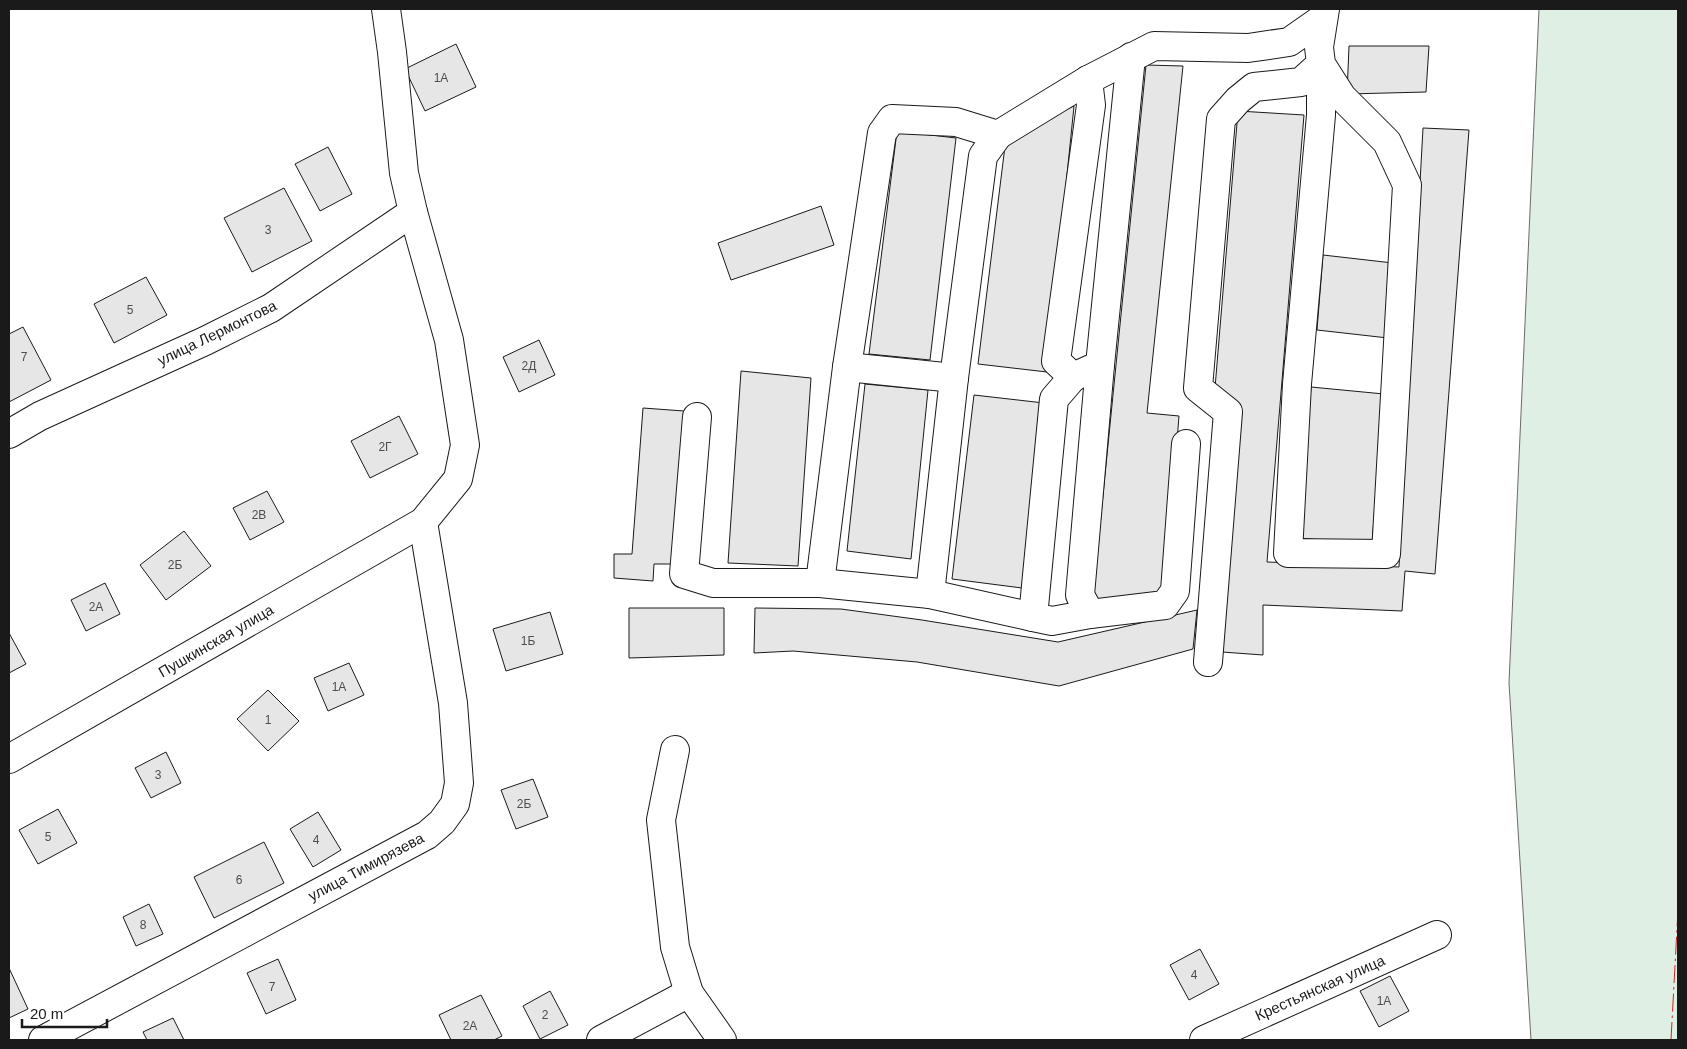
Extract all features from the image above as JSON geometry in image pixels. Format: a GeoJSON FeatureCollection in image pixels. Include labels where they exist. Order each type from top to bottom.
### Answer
{"type":"FeatureCollection","features":[{"type":"Feature","properties":{"kind":"street"},"geometry":{"type":"LineString","coordinates":[[386,9],[404,172],[413,212],[449,340],[465,445],[458,479],[423,522]]}},
{"type":"Feature","properties":{"kind":"street"},"geometry":{"type":"LineString","coordinates":[[930,594],[954,378],[983,156],[998,135],[1088,80],[1154,46],[1248,48],[1289,42],[1323,14]]}},
{"type":"Feature","properties":{"kind":"street"},"geometry":{"type":"LineString","coordinates":[[1321,64],[1342,98],[1387,142],[1408,185],[1386,554],[1288,553],[1297,384],[1321,115],[1319,47],[1323,14]]}},
{"type":"Feature","properties":{"kind":"street"},"geometry":{"type":"LineString","coordinates":[[1090,614],[1080,595],[1130,57]]}},
{"type":"Feature","properties":{"kind":"street"},"geometry":{"type":"LineString","coordinates":[[1208,662],[1228,412],[1198,388],[1221,119],[1238,100],[1254,88],[1301,82],[1321,64]]}},
{"type":"Feature","properties":{"kind":"street"},"geometry":{"type":"LineString","coordinates":[[1072,378],[1056,361],[1090,105],[1088,80]]}},
{"type":"Feature","properties":{"kind":"street"},"geometry":{"type":"LineString","coordinates":[[820,583],[847,367],[882,133],[892,119],[910,119],[956,122],[998,135]]}},
{"type":"Feature","properties":{"kind":"street","name":"улица Лермонтова"},"geometry":{"type":"LineString","coordinates":[[9,434],[40,416],[205,341],[271,308],[413,212]]}},
{"type":"Feature","properties":{"kind":"street"},"geometry":{"type":"LineString","coordinates":[[1033,617],[1054,399],[1072,378],[1100,365]]}},
{"type":"Feature","properties":{"kind":"street"},"geometry":{"type":"LineString","coordinates":[[847,367],[954,378]]}},
{"type":"Feature","properties":{"kind":"street"},"geometry":{"type":"LineString","coordinates":[[697,417],[684,574],[713,583],[820,583],[930,594],[1052,621],[1090,614],[1165,605],[1175,591],[1186,444]]}},
{"type":"Feature","properties":{"kind":"street","name":"Пушкинская улица"},"geometry":{"type":"LineString","coordinates":[[9,759],[423,522]]}},
{"type":"Feature","properties":{"kind":"street","name":"улица Тимирязева"},"geometry":{"type":"LineString","coordinates":[[43,1040],[427,835],[442,822],[455,804],[459,783],[453,703],[423,522]]}},
{"type":"Feature","properties":{"kind":"street"},"geometry":{"type":"LineString","coordinates":[[675,750],[662,820],[675,947],[689,993],[722,1040]]}},
{"type":"Feature","properties":{"kind":"street","name":"Крестьянская улица"},"geometry":{"type":"LineString","coordinates":[[1204,1040],[1437,935]]}},
{"type":"Feature","properties":{"kind":"street"},"geometry":{"type":"LineString","coordinates":[[601,1040],[689,993]]}},
{"type":"Feature","properties":{"kind":"green space"},"geometry":{"type":"Polygon","coordinates":[[[1539,9],[1678,9],[1678,1040],[1531,1040],[1509,683],[1539,9]]]}},
{"type":"Feature","properties":{"kind":"building"},"geometry":{"type":"Polygon","coordinates":[[[456,44],[476,87],[425,111],[405,69],[456,44]]]}},
{"type":"Feature","properties":{"kind":"building"},"geometry":{"type":"Polygon","coordinates":[[[1349,46],[1429,46],[1426,92],[1347,94],[1349,46]]]}},
{"type":"Feature","properties":{"kind":"building"},"geometry":{"type":"Polygon","coordinates":[[[1146,65],[1183,66],[1147,413],[1179,416],[1165,591],[1092,605],[1146,65]]]}},
{"type":"Feature","properties":{"kind":"building"},"geometry":{"type":"Polygon","coordinates":[[[1074,106],[1047,372],[978,364],[1006,138],[1074,106]]]}},
{"type":"Feature","properties":{"kind":"building"},"geometry":{"type":"Polygon","coordinates":[[[1238,111],[1304,115],[1267,562],[1399,567],[1423,128],[1469,130],[1435,574],[1405,571],[1402,611],[1263,605],[1263,655],[1222,652],[1241,406],[1215,388],[1238,111]]]}},
{"type":"Feature","properties":{"kind":"building"},"geometry":{"type":"Polygon","coordinates":[[[897,131],[956,138],[930,360],[869,354],[897,131]]]}},
{"type":"Feature","properties":{"kind":"building"},"geometry":{"type":"Polygon","coordinates":[[[328,147],[352,194],[320,211],[295,164],[328,147]]]}},
{"type":"Feature","properties":{"kind":"building"},"geometry":{"type":"Polygon","coordinates":[[[284,188],[312,241],[252,272],[224,218],[284,188]]]}},
{"type":"Feature","properties":{"kind":"building"},"geometry":{"type":"Polygon","coordinates":[[[821,206],[834,245],[731,280],[718,243],[821,206]]]}},
{"type":"Feature","properties":{"kind":"building"},"geometry":{"type":"Polygon","coordinates":[[[1323,255],[1393,263],[1388,338],[1317,330],[1323,255]]]}},
{"type":"Feature","properties":{"kind":"building"},"geometry":{"type":"Polygon","coordinates":[[[146,277],[167,315],[114,343],[94,304],[146,277]]]}},
{"type":"Feature","properties":{"kind":"building"},"geometry":{"type":"Polygon","coordinates":[[[23,327],[51,380],[9,402],[9,334],[23,327]]]}},
{"type":"Feature","properties":{"kind":"building"},"geometry":{"type":"Polygon","coordinates":[[[539,340],[555,375],[519,392],[503,357],[539,340]]]}},
{"type":"Feature","properties":{"kind":"building"},"geometry":{"type":"Polygon","coordinates":[[[741,371],[811,378],[798,566],[728,563],[741,371]]]}},
{"type":"Feature","properties":{"kind":"building"},"geometry":{"type":"Polygon","coordinates":[[[865,384],[928,390],[911,559],[847,551],[865,384]]]}},
{"type":"Feature","properties":{"kind":"building"},"geometry":{"type":"Polygon","coordinates":[[[1311,387],[1384,394],[1372,544],[1297,538],[1311,387]]]}},
{"type":"Feature","properties":{"kind":"building"},"geometry":{"type":"Polygon","coordinates":[[[974,395],[1044,403],[1022,588],[952,579],[974,395]]]}},
{"type":"Feature","properties":{"kind":"building"},"geometry":{"type":"Polygon","coordinates":[[[643,408],[684,411],[673,564],[654,564],[653,581],[614,578],[614,554],[632,554],[643,408]]]}},
{"type":"Feature","properties":{"kind":"building"},"geometry":{"type":"Polygon","coordinates":[[[399,416],[418,454],[370,478],[351,441],[399,416]]]}},
{"type":"Feature","properties":{"kind":"building"},"geometry":{"type":"Polygon","coordinates":[[[267,491],[284,522],[250,540],[233,508],[267,491]]]}},
{"type":"Feature","properties":{"kind":"building"},"geometry":{"type":"Polygon","coordinates":[[[184,531],[211,566],[166,600],[140,565],[184,531]]]}},
{"type":"Feature","properties":{"kind":"building"},"geometry":{"type":"Polygon","coordinates":[[[105,583],[120,614],[86,631],[71,600],[105,583]]]}},
{"type":"Feature","properties":{"kind":"building"},"geometry":{"type":"Polygon","coordinates":[[[629,608],[724,608],[724,655],[629,658],[629,608]]]}},
{"type":"Feature","properties":{"kind":"building"},"geometry":{"type":"Polygon","coordinates":[[[755,608],[841,609],[1058,642],[1197,610],[1193,649],[1059,686],[917,662],[793,651],[754,653],[755,608]]]}},
{"type":"Feature","properties":{"kind":"building"},"geometry":{"type":"Polygon","coordinates":[[[550,612],[563,654],[506,671],[493,629],[550,612]]]}},
{"type":"Feature","properties":{"kind":"building"},"geometry":{"type":"Polygon","coordinates":[[[9,633],[26,664],[9,673],[9,633]]]}},
{"type":"Feature","properties":{"kind":"building"},"geometry":{"type":"Polygon","coordinates":[[[349,663],[364,695],[328,711],[314,678],[349,663]]]}},
{"type":"Feature","properties":{"kind":"building"},"geometry":{"type":"Polygon","coordinates":[[[268,690],[299,721],[268,751],[237,719],[268,690]]]}},
{"type":"Feature","properties":{"kind":"building"},"geometry":{"type":"Polygon","coordinates":[[[166,752],[181,783],[151,798],[135,768],[166,752]]]}},
{"type":"Feature","properties":{"kind":"building"},"geometry":{"type":"Polygon","coordinates":[[[533,779],[548,817],[516,829],[501,790],[533,779]]]}},
{"type":"Feature","properties":{"kind":"building"},"geometry":{"type":"Polygon","coordinates":[[[58,809],[77,843],[38,864],[19,830],[58,809]]]}},
{"type":"Feature","properties":{"kind":"building"},"geometry":{"type":"Polygon","coordinates":[[[318,812],[341,850],[313,867],[290,829],[318,812]]]}},
{"type":"Feature","properties":{"kind":"building"},"geometry":{"type":"Polygon","coordinates":[[[264,842],[284,883],[214,918],[194,877],[264,842]]]}},
{"type":"Feature","properties":{"kind":"building"},"geometry":{"type":"Polygon","coordinates":[[[149,904],[163,934],[136,946],[123,917],[149,904]]]}},
{"type":"Feature","properties":{"kind":"building"},"geometry":{"type":"Polygon","coordinates":[[[1200,949],[1219,984],[1189,1000],[1170,965],[1200,949]]]}},
{"type":"Feature","properties":{"kind":"building"},"geometry":{"type":"Polygon","coordinates":[[[278,959],[296,1000],[266,1014],[247,973],[278,959]]]}},
{"type":"Feature","properties":{"kind":"building"},"geometry":{"type":"Polygon","coordinates":[[[9,968],[28,1009],[9,1018],[9,968]]]}},
{"type":"Feature","properties":{"kind":"building"},"geometry":{"type":"Polygon","coordinates":[[[1390,976],[1409,1011],[1379,1027],[1360,991],[1390,976]]]}},
{"type":"Feature","properties":{"kind":"building"},"geometry":{"type":"Polygon","coordinates":[[[550,991],[568,1025],[540,1039],[523,1006],[550,991]]]}},
{"type":"Feature","properties":{"kind":"building"},"geometry":{"type":"Polygon","coordinates":[[[481,995],[502,1036],[494,1040],[451,1040],[439,1015],[481,995]]]}},
{"type":"Feature","properties":{"kind":"building"},"geometry":{"type":"Polygon","coordinates":[[[173,1018],[184,1040],[147,1040],[143,1032],[173,1018]]]}},
{"type":"Feature","properties":{"kind":"power"},"geometry":{"type":"LineString","coordinates":[[1671,1040],[1678,910]]}}]}
